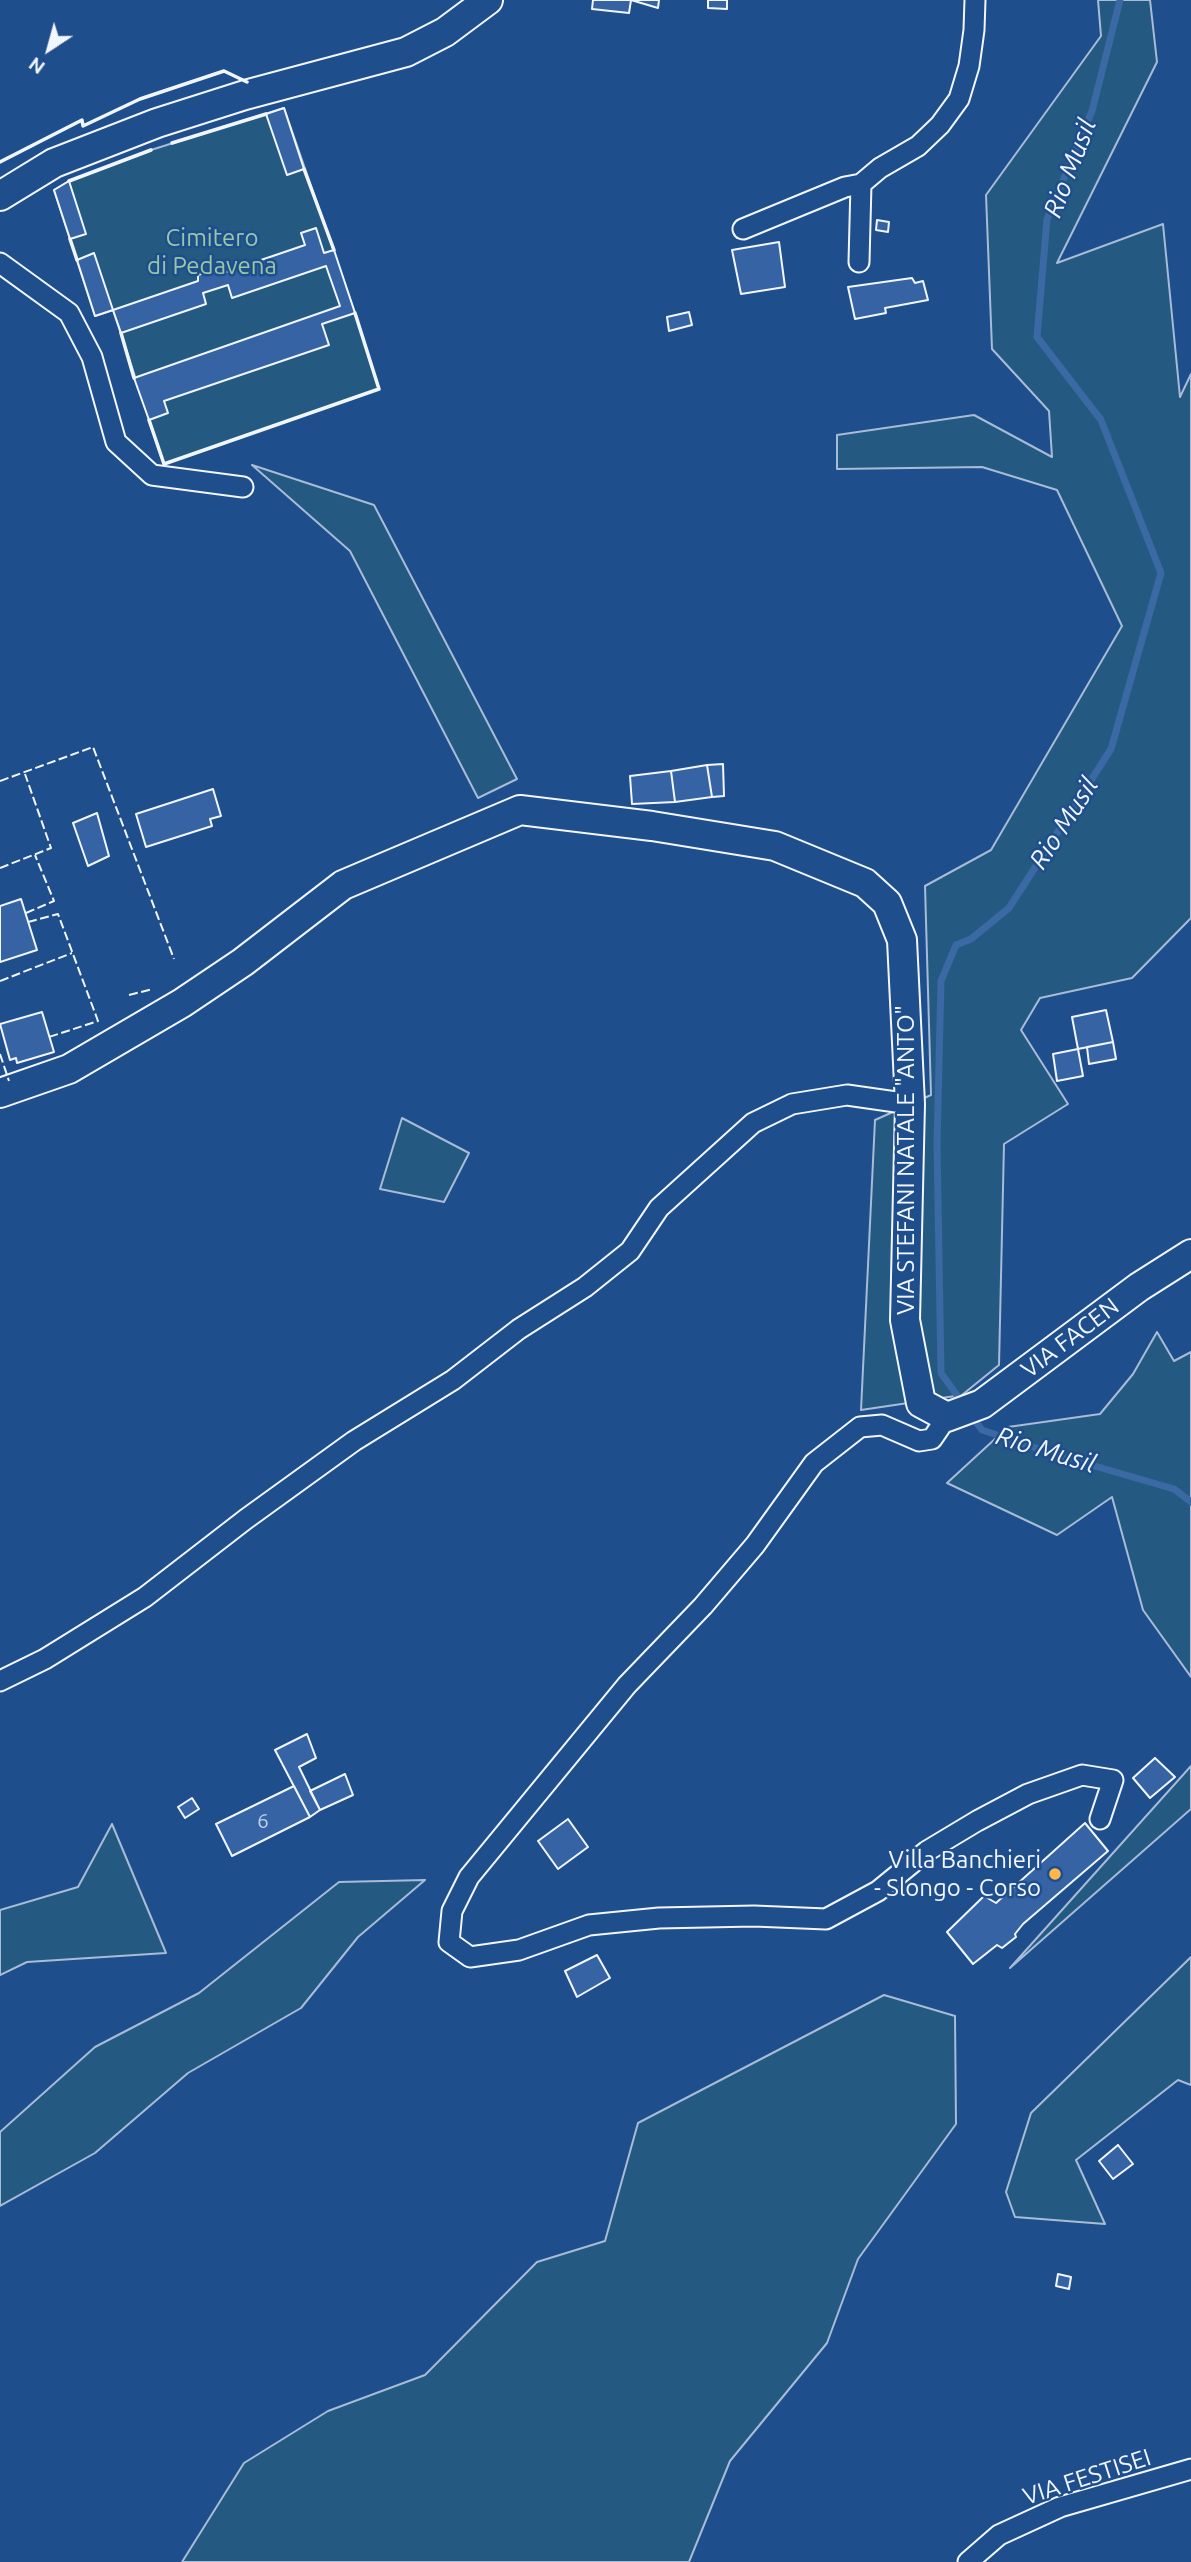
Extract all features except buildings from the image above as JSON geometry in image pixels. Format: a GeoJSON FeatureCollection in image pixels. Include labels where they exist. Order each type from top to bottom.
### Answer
{"type":"FeatureCollection","features":[{"type":"Feature","properties":{"kind":"street"},"geometry":{"type":"LineString","coordinates":[[0,196],[54,163],[158,123],[245,95],[406,52],[445,32],[488,0]]}},
{"type":"Feature","properties":{"kind":"street"},"geometry":{"type":"LineString","coordinates":[[743,229],[845,187],[861,184],[918,146],[940,125],[959,99],[969,66],[975,0]]}},
{"type":"Feature","properties":{"kind":"street"},"geometry":{"type":"LineString","coordinates":[[859,261],[861,184]]}},
{"type":"Feature","properties":{"kind":"street"},"geometry":{"type":"LineString","coordinates":[[0,263],[69,313],[92,357],[116,442],[152,474],[243,488]]}},
{"type":"Feature","properties":{"kind":"street","name":"VIA STEFANI NATALE \"ANTO\""},"geometry":{"type":"LineString","coordinates":[[0,1093],[69,1069],[182,1003],[243,962],[343,884],[520,810],[652,826],[775,846],[865,883],[887,903],[902,940],[910,1104],[905,1320],[921,1403],[947,1417]]}},
{"type":"Feature","properties":{"kind":"street"},"geometry":{"type":"LineString","coordinates":[[0,1681],[45,1659],[145,1597],[354,1441],[453,1380],[519,1329],[585,1287],[630,1251],[659,1208],[752,1123],[792,1104],[847,1095],[910,1104]]}},
{"type":"Feature","properties":{"kind":"street","name":"VIA FACEN"},"geometry":{"type":"LineString","coordinates":[[947,1417],[982,1404],[1139,1287],[1191,1254]]}},
{"type":"Feature","properties":{"kind":"street"},"geometry":{"type":"LineString","coordinates":[[947,1417],[932,1439],[919,1441],[882,1425],[860,1427],[814,1463],[755,1545],[627,1685],[469,1877],[452,1911],[449,1942],[470,1957],[519,1950],[589,1925],[659,1918],[754,1916],[826,1919],[878,1891],[927,1851],[1028,1794],[1082,1775],[1113,1780],[1100,1819]]}},
{"type":"Feature","properties":{"kind":"street","name":"VIA FESTISEI"},"geometry":{"type":"LineString","coordinates":[[968,2562],[999,2535],[1060,2507],[1191,2469]]}},
{"type":"Feature","properties":{"kind":"green space"},"geometry":{"type":"Polygon","coordinates":[[[1098,0],[1150,0],[1157,62],[1057,263],[1163,224],[1180,397],[1191,374],[1191,918],[1132,978],[1040,998],[1021,1030],[1068,1104],[1004,1144],[999,1365],[962,1395],[861,1410],[875,1120],[931,1095],[925,886],[991,850],[1122,626],[1057,490],[982,467],[837,469],[837,435],[974,415],[1052,457],[1049,411],[992,349],[986,195],[1101,36],[1098,0]]]}},
{"type":"Feature","properties":{"kind":"green space","name":"Cimitero di Pedavena"},"geometry":{"type":"Polygon","coordinates":[[[284,108],[379,389],[164,464],[113,310],[95,316],[54,190],[69,181],[151,150],[284,108]]]}},
{"type":"Feature","properties":{"kind":"green space"},"geometry":{"type":"Polygon","coordinates":[[[252,465],[374,505],[517,779],[478,798],[350,551],[252,465]]]}},
{"type":"Feature","properties":{"kind":"green space"},"geometry":{"type":"Polygon","coordinates":[[[402,1118],[469,1153],[444,1202],[380,1189],[402,1118]]]}},
{"type":"Feature","properties":{"kind":"green space"},"geometry":{"type":"Polygon","coordinates":[[[1157,1332],[1174,1361],[1191,1352],[1191,1677],[1143,1610],[1112,1497],[1057,1535],[947,1483],[1008,1427],[1100,1414],[1133,1374],[1157,1332]]]}},
{"type":"Feature","properties":{"kind":"green space"},"geometry":{"type":"Polygon","coordinates":[[[1191,1766],[1191,1809],[1010,1968],[1191,1766]]]}},
{"type":"Feature","properties":{"kind":"green space"},"geometry":{"type":"Polygon","coordinates":[[[112,1824],[166,1953],[27,1962],[0,1975],[0,1910],[78,1887],[112,1824]]]}},
{"type":"Feature","properties":{"kind":"green space"},"geometry":{"type":"Polygon","coordinates":[[[425,1880],[358,1937],[301,2008],[188,2073],[95,2153],[0,2206],[0,2132],[95,2047],[199,1993],[339,1882],[425,1880]]]}},
{"type":"Feature","properties":{"kind":"green space"},"geometry":{"type":"Polygon","coordinates":[[[1191,1957],[1191,2085],[1178,2080],[1076,2160],[1105,2224],[1015,2217],[1006,2192],[1031,2113],[1191,1957]]]}},
{"type":"Feature","properties":{"kind":"green space"},"geometry":{"type":"Polygon","coordinates":[[[884,1995],[955,2016],[956,2124],[858,2259],[827,2343],[730,2461],[689,2562],[182,2562],[244,2463],[328,2411],[425,2375],[537,2262],[605,2241],[638,2123],[884,1995]]]}},
{"type":"Feature","properties":{"kind":"waterway","name":"Rio Musil"},"geometry":{"type":"LineString","coordinates":[[964,1405],[941,1373],[937,1144],[941,981],[956,945],[971,939],[1009,908],[1111,749],[1161,573],[1101,420],[1037,337],[1047,219],[1092,111],[1120,0]]}},
{"type":"Feature","properties":{"kind":"waterway","name":"Rio Musil"},"geometry":{"type":"LineString","coordinates":[[971,1415],[982,1430],[1174,1489],[1191,1502]]}},
{"type":"Feature","properties":{"kind":"fence"},"geometry":{"type":"LineString","coordinates":[[0,781],[93,747],[174,959]]}},
{"type":"Feature","properties":{"kind":"fence"},"geometry":{"type":"LineString","coordinates":[[0,868],[51,848],[25,774]]}},
{"type":"Feature","properties":{"kind":"fence"},"geometry":{"type":"LineString","coordinates":[[26,913],[54,901],[35,855]]}},
{"type":"Feature","properties":{"kind":"fence"},"geometry":{"type":"LineString","coordinates":[[28,922],[58,914],[98,1021],[49,1037]]}},
{"type":"Feature","properties":{"kind":"fence"},"geometry":{"type":"LineString","coordinates":[[0,981],[72,953]]}},
{"type":"Feature","properties":{"kind":"fence"},"geometry":{"type":"LineString","coordinates":[[129,995],[153,989]]}},
{"type":"Feature","properties":{"kind":"fence"},"geometry":{"type":"LineString","coordinates":[[0,1054],[9,1081]]}},
{"type":"Feature","properties":{"kind":"wall"},"geometry":{"type":"LineString","coordinates":[[0,162],[82,120],[83,126],[140,99],[224,71],[247,82]]}},
{"type":"Feature","properties":{"kind":"wall"},"geometry":{"type":"LineString","coordinates":[[172,143],[266,114]]}},
{"type":"Feature","properties":{"kind":"wall"},"geometry":{"type":"LineString","coordinates":[[69,181],[151,150]]}},
{"type":"Feature","properties":{"kind":"wall"},"geometry":{"type":"LineString","coordinates":[[304,169],[334,250]]}},
{"type":"Feature","properties":{"kind":"wall"},"geometry":{"type":"LineString","coordinates":[[70,239],[77,260]]}},
{"type":"Feature","properties":{"kind":"wall"},"geometry":{"type":"LineString","coordinates":[[149,420],[164,464],[379,389],[355,313]]}},
{"type":"Feature","properties":{"kind":"wall"},"geometry":{"type":"LineString","coordinates":[[121,333],[134,378]]}},
{"type":"Feature","properties":{"kind":"place","name":"Villa Banchieri - Slongo - Corso"},"geometry":{"type":"Point","coordinates":[1055,1874]}}]}
